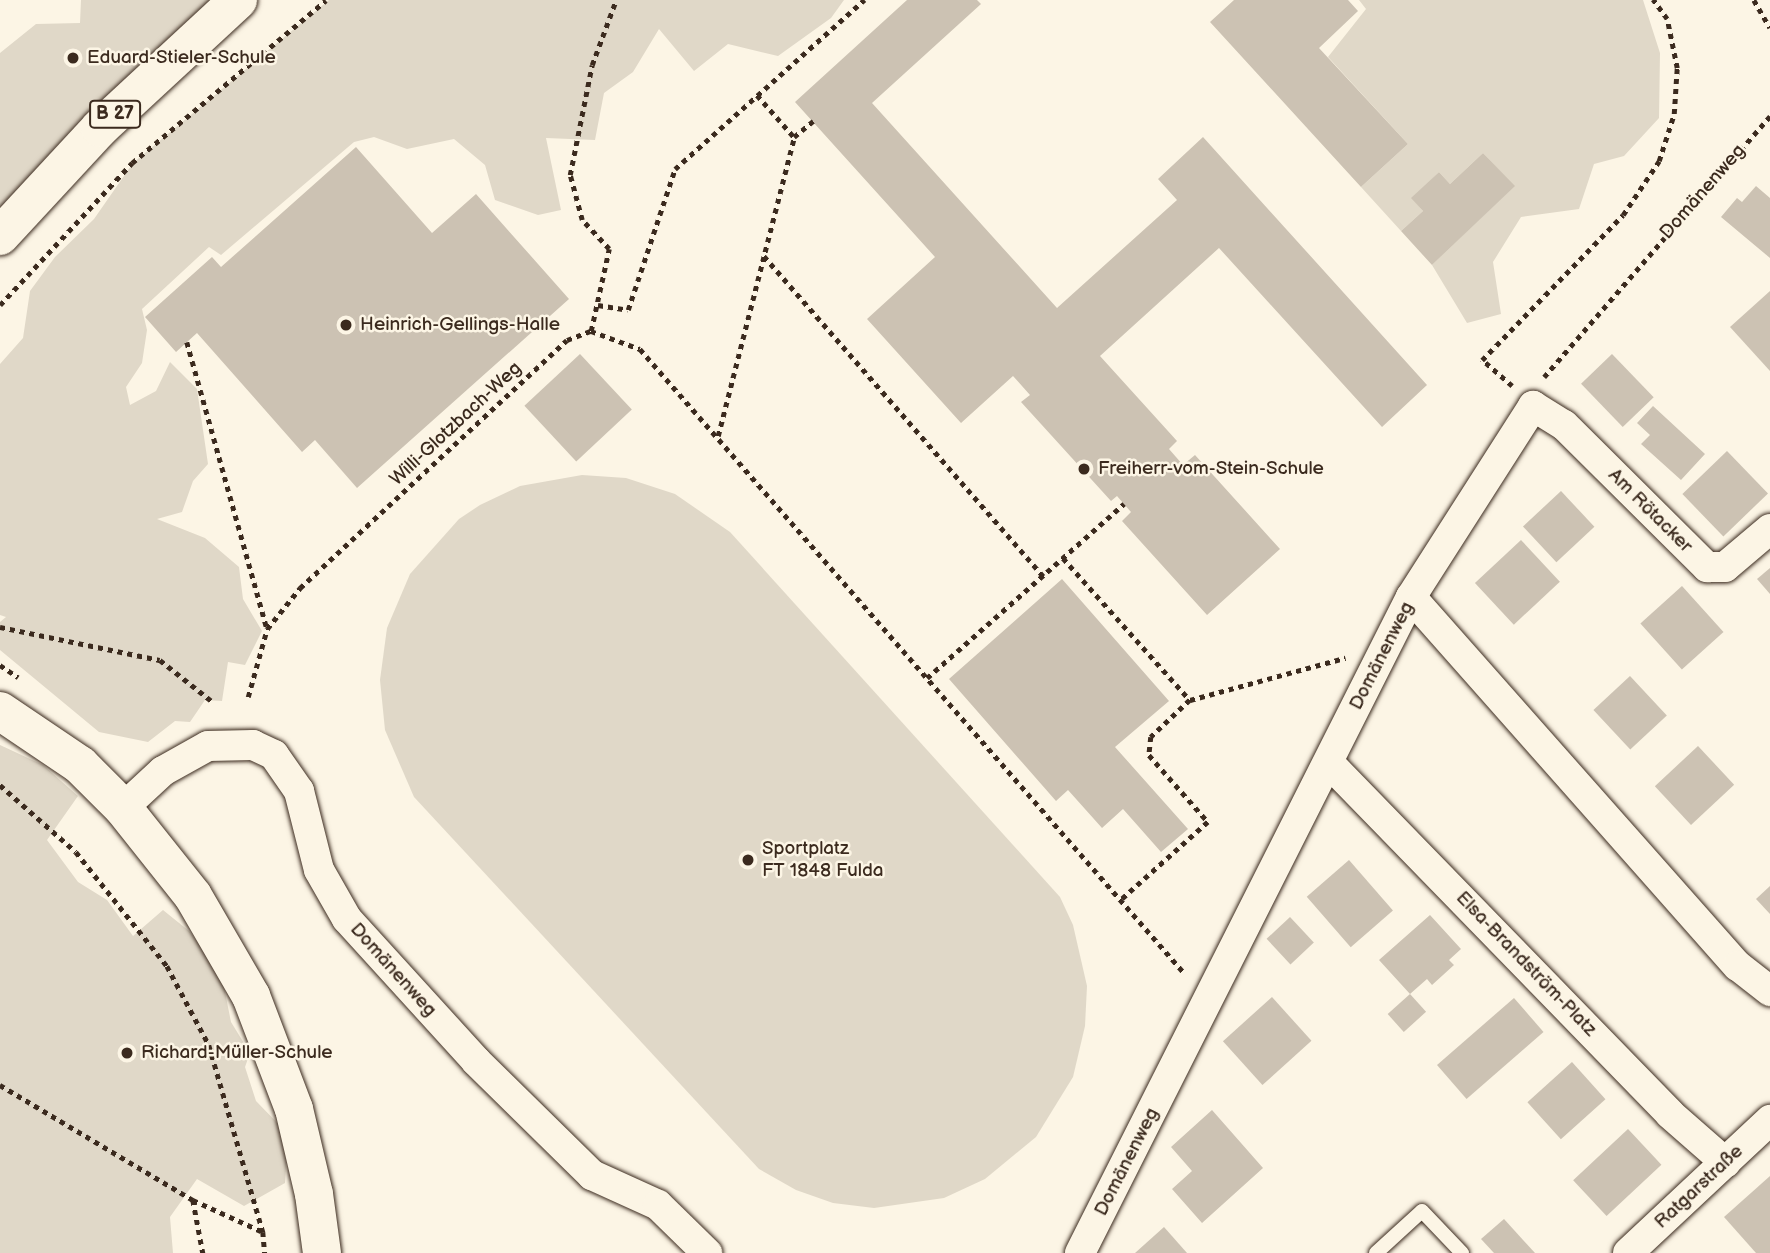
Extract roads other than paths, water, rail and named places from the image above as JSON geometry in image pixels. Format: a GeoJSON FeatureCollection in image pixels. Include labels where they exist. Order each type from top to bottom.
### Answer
{"type":"FeatureCollection","features":[{"type":"Feature","properties":{"kind":"main road","name":"B 27"},"geometry":{"type":"LineString","coordinates":[[0,236],[100,128],[238,0]]}},
{"type":"Feature","properties":{"kind":"main road"},"geometry":{"type":"LineString","coordinates":[[0,711],[80,765],[123,808],[193,896],[251,996],[293,1108],[314,1194],[322,1253]]}},
{"type":"Feature","properties":{"kind":"street","name":"Am Rötacker"},"geometry":{"type":"LineString","coordinates":[[1532,406],[1564,425],[1707,567],[1725,568],[1770,529]]}},
{"type":"Feature","properties":{"kind":"street","name":"Domänenweg"},"geometry":{"type":"LineString","coordinates":[[1080,1253],[1411,597],[1532,406]]}},
{"type":"Feature","properties":{"kind":"street"},"geometry":{"type":"LineString","coordinates":[[1411,597],[1738,966],[1770,991]]}},
{"type":"Feature","properties":{"kind":"street","name":"Domänenweg"},"geometry":{"type":"LineString","coordinates":[[123,808],[163,771],[208,746],[253,746],[274,755],[299,791],[319,870],[347,919],[476,1061],[592,1175],[658,1205],[707,1253]]}},
{"type":"Feature","properties":{"kind":"street","name":"Elsa-Brandström-Platz"},"geometry":{"type":"LineString","coordinates":[[1329,763],[1670,1114],[1726,1163]]}},
{"type":"Feature","properties":{"kind":"street","name":"Ratgarstraße"},"geometry":{"type":"LineString","coordinates":[[1628,1253],[1770,1121]]}},
{"type":"Feature","properties":{"kind":"lane"},"geometry":{"type":"LineString","coordinates":[[1377,1253],[1422,1211],[1462,1253]]}},
{"type":"Feature","properties":{"kind":"place","name":"Eduard-Stieler-Schule"},"geometry":{"type":"Point","coordinates":[73,58]}},
{"type":"Feature","properties":{"kind":"place","name":"Heinrich-Gellings-Halle"},"geometry":{"type":"Point","coordinates":[346,325]}},
{"type":"Feature","properties":{"kind":"place","name":"Freiherr-vom-Stein-Schule"},"geometry":{"type":"Point","coordinates":[1084,469]}},
{"type":"Feature","properties":{"kind":"place","name":"Sportplatz FT 1848 Fulda"},"geometry":{"type":"Point","coordinates":[748,860]}},
{"type":"Feature","properties":{"kind":"place","name":"Richard-Müller-Schule"},"geometry":{"type":"Point","coordinates":[127,1053]}}]}
